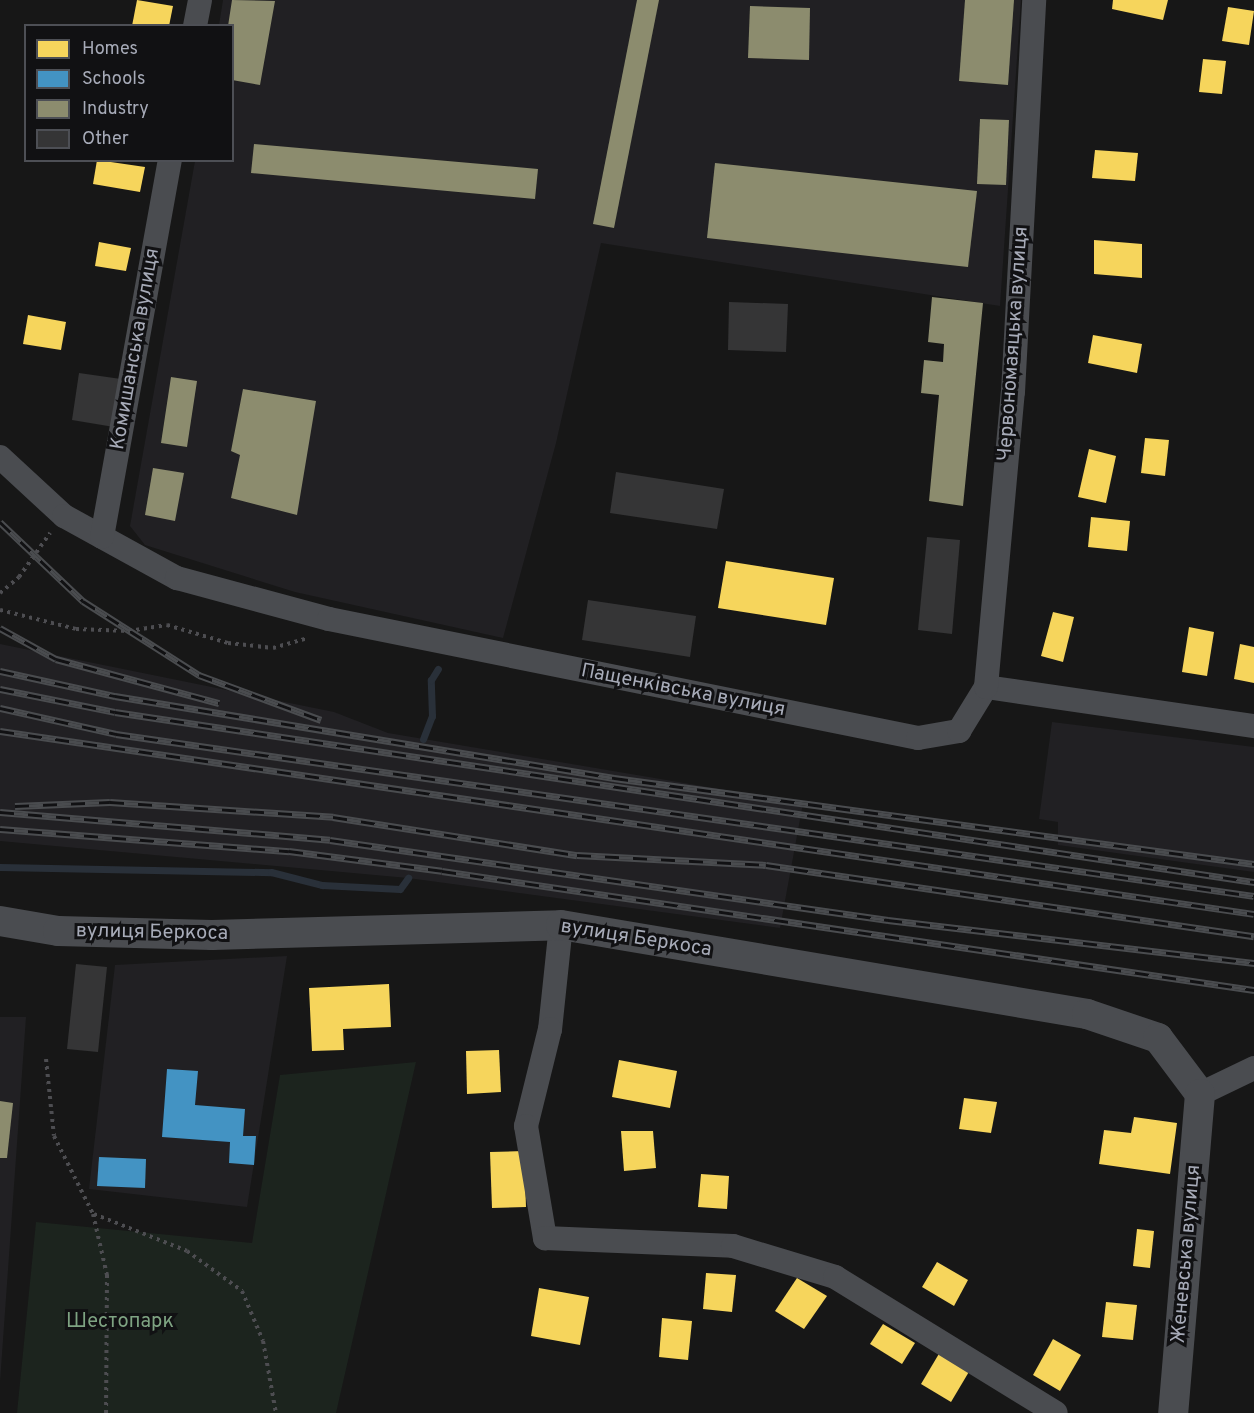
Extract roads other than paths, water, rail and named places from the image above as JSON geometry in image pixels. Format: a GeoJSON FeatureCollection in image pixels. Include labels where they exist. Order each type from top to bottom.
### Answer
{"type":"FeatureCollection","features":[{"type":"Feature","properties":{"kind":"street"},"geometry":{"type":"LineString","coordinates":[[195,24],[200,0]]}},
{"type":"Feature","properties":{"kind":"street","name":"Червономаяцька вулиця"},"geometry":{"type":"LineString","coordinates":[[986,687],[1012,392],[1034,0]]}},
{"type":"Feature","properties":{"kind":"street","name":"Комишанська вулиця"},"geometry":{"type":"LineString","coordinates":[[102,537],[171,162]]}},
{"type":"Feature","properties":{"kind":"street","name":"Пащенківська вулиця"},"geometry":{"type":"LineString","coordinates":[[0,457],[64,516],[177,578],[329,619],[918,738],[959,731],[986,687]]}},
{"type":"Feature","properties":{"kind":"street"},"geometry":{"type":"LineString","coordinates":[[986,687],[1254,726]]}},
{"type":"Feature","properties":{"kind":"street","name":"вулиця Беркоса"},"geometry":{"type":"LineString","coordinates":[[0,921],[58,931],[212,935],[561,925],[1087,1014],[1158,1038],[1184,1066],[1200,1094]]}},
{"type":"Feature","properties":{"kind":"street"},"geometry":{"type":"LineString","coordinates":[[561,925],[550,1029],[526,1126],[546,1238],[733,1246],[835,1277],[1056,1413]]}},
{"type":"Feature","properties":{"kind":"street"},"geometry":{"type":"LineString","coordinates":[[1200,1094],[1254,1068]]}},
{"type":"Feature","properties":{"kind":"street","name":"Женевська вулиця"},"geometry":{"type":"LineString","coordinates":[[1173,1413],[1200,1094]]}},
{"type":"Feature","properties":{"kind":"waterway"},"geometry":{"type":"LineString","coordinates":[[423,739],[432,716],[431,680],[438,669]]}},
{"type":"Feature","properties":{"kind":"waterway"},"geometry":{"type":"LineString","coordinates":[[0,867],[271,872],[322,885],[400,889],[408,878]]}},
{"type":"Feature","properties":{"kind":"railway"},"geometry":{"type":"LineString","coordinates":[[0,522],[83,601],[199,675],[321,720]]}},
{"type":"Feature","properties":{"kind":"railway"},"geometry":{"type":"LineString","coordinates":[[0,628],[56,659],[219,703]]}},
{"type":"Feature","properties":{"kind":"railway"},"geometry":{"type":"LineString","coordinates":[[0,671],[115,696],[614,778],[1254,864]]}},
{"type":"Feature","properties":{"kind":"railway"},"geometry":{"type":"LineString","coordinates":[[0,689],[115,712],[1254,882]]}},
{"type":"Feature","properties":{"kind":"railway"},"geometry":{"type":"LineString","coordinates":[[0,708],[116,734],[1254,896]]}},
{"type":"Feature","properties":{"kind":"railway"},"geometry":{"type":"LineString","coordinates":[[0,731],[1254,914]]}},
{"type":"Feature","properties":{"kind":"railway"},"geometry":{"type":"LineString","coordinates":[[15,806],[110,802],[333,817],[577,855],[766,865],[1254,936]]}},
{"type":"Feature","properties":{"kind":"railway"},"geometry":{"type":"LineString","coordinates":[[0,812],[330,840],[888,920],[1254,963]]}},
{"type":"Feature","properties":{"kind":"railway"},"geometry":{"type":"LineString","coordinates":[[0,829],[289,851],[442,871],[1254,990]]}},
{"type":"Feature","properties":{"kind":"park label","name":"Шестопарк"},"geometry":{"type":"Point","coordinates":[120,1322]}}]}
